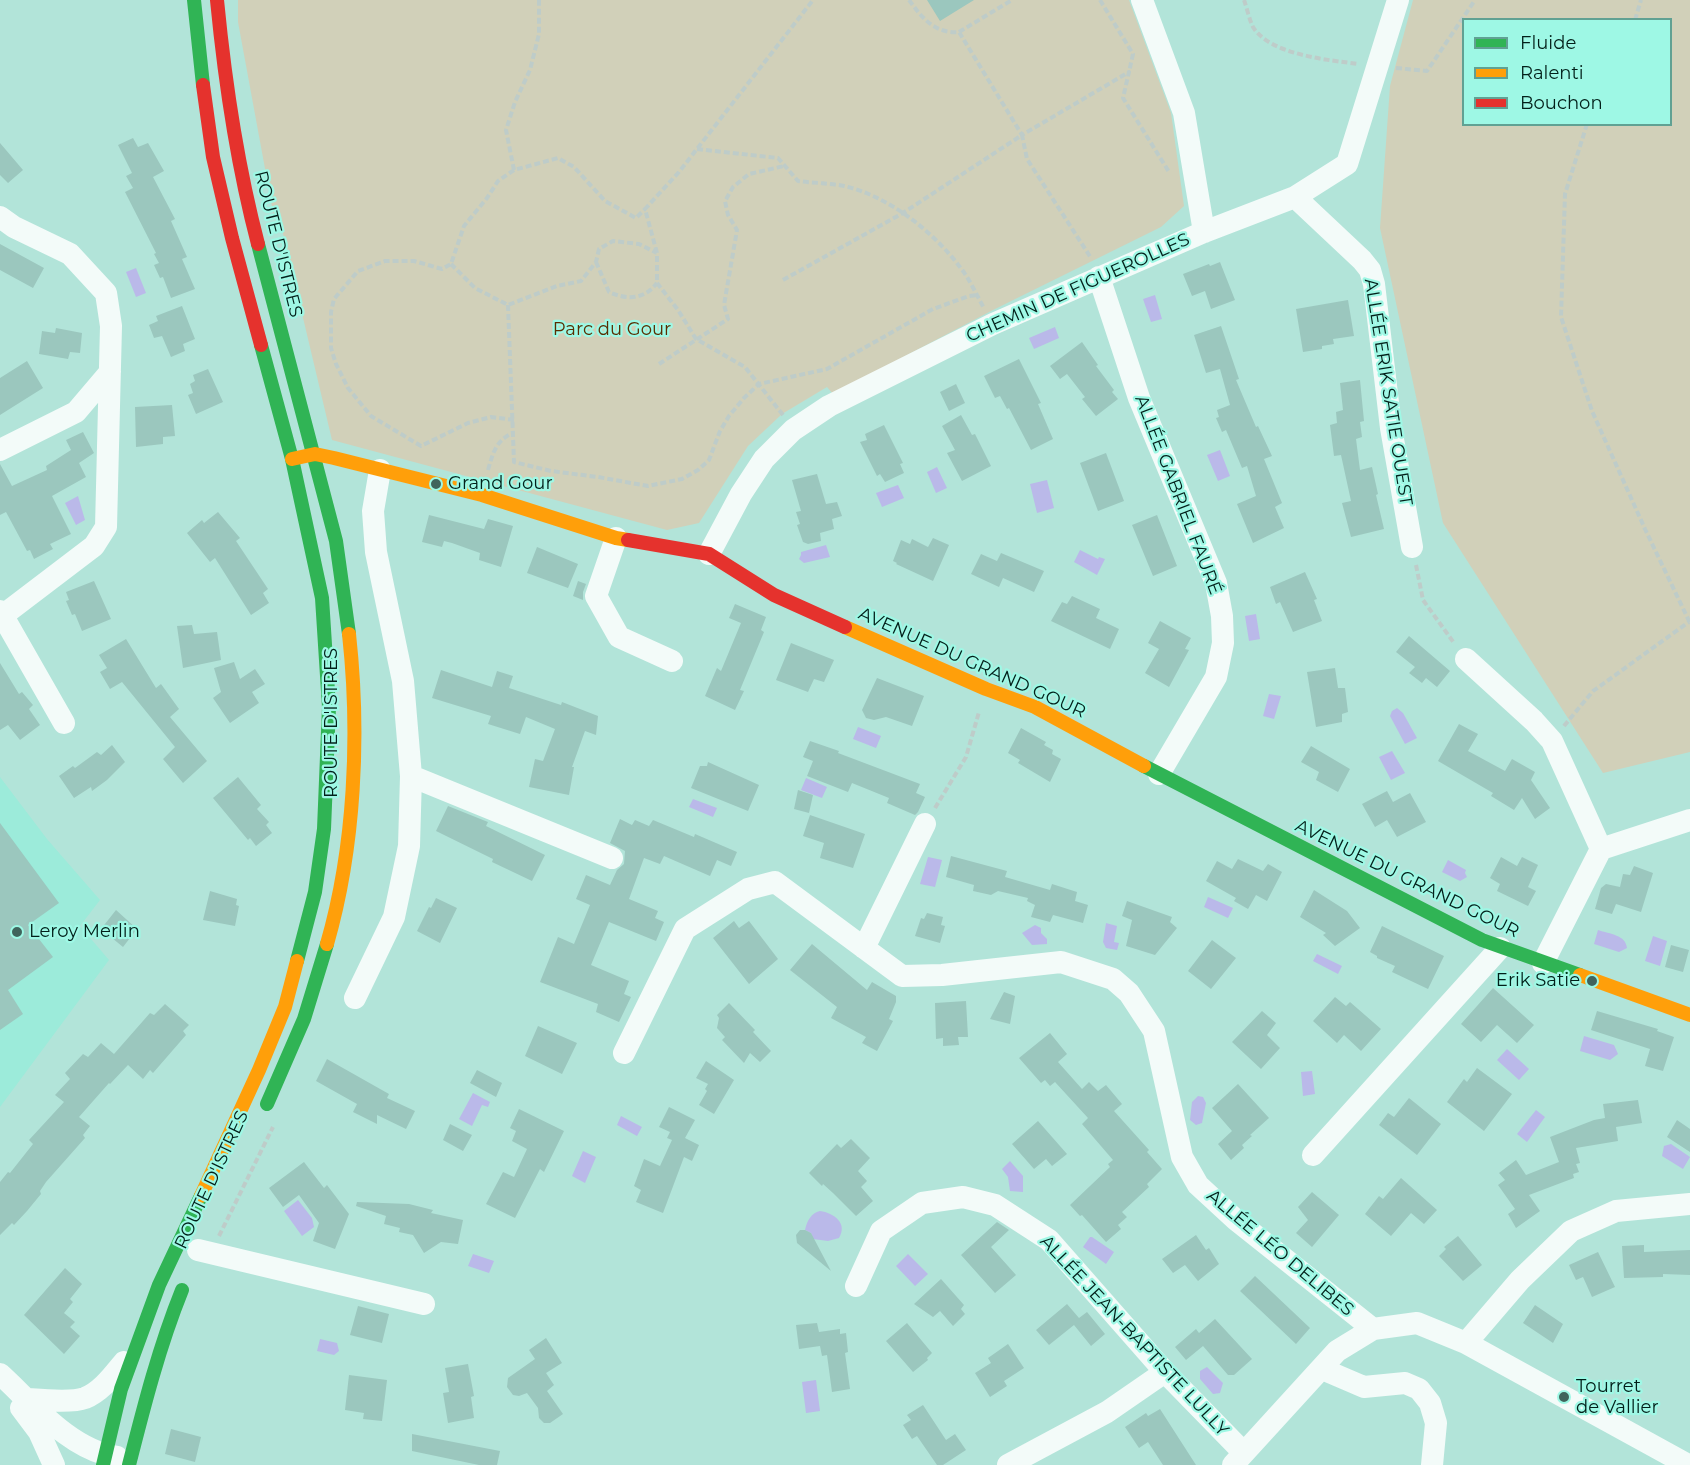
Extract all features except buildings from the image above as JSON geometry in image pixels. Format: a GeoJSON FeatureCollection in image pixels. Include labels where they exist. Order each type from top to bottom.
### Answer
{"type":"FeatureCollection","features":[{"type":"Feature","properties":{"kind":"main road","name":"ROUTE D'ISTRES"},"geometry":{"type":"LineString","coordinates":[[104,1460],[121,1389],[167,1267],[259,1070],[285,1007],[315,892],[324,829],[329,707],[322,598],[292,459],[232,238],[213,157],[194,0]]}},
{"type":"Feature","properties":{"kind":"main road","name":"ROUTE D'ISTRES"},"geometry":{"type":"LineString","coordinates":[[217,0],[222,55],[235,145],[253,224],[315,454],[346,589],[352,649],[352,776],[345,853],[314,990],[289,1058],[260,1120]]}},
{"type":"Feature","properties":{"kind":"main road"},"geometry":{"type":"LineString","coordinates":[[292,459],[315,454]]}},
{"type":"Feature","properties":{"kind":"main road","name":"AVENUE DU GRAND GOUR"},"geometry":{"type":"LineString","coordinates":[[315,454],[482,495],[616,538],[709,554],[774,595],[986,689],[1035,707],[1160,774],[1500,948],[1690,1015]]}},
{"type":"Feature","properties":{"kind":"main road"},"geometry":{"type":"LineString","coordinates":[[130,1462],[158,1358],[186,1280]]}},
{"type":"Feature","properties":{"kind":"street"},"geometry":{"type":"LineString","coordinates":[[1142,0],[1184,113],[1204,232]]}},
{"type":"Feature","properties":{"kind":"street","name":"CHEMIN DE FIGUEROLLES"},"geometry":{"type":"LineString","coordinates":[[709,554],[741,494],[764,459],[793,430],[829,406],[993,324],[1204,232],[1295,197],[1347,164],[1398,0]]}},
{"type":"Feature","properties":{"kind":"street","name":"ALLÉE ERIK SATIE OUEST"},"geometry":{"type":"LineString","coordinates":[[1295,197],[1370,270],[1374,284],[1391,428],[1412,547]]}},
{"type":"Feature","properties":{"kind":"street"},"geometry":{"type":"LineString","coordinates":[[0,217],[14,227],[70,254],[106,294],[111,326],[106,526],[94,546],[1,614],[64,723]]}},
{"type":"Feature","properties":{"kind":"street","name":"ALLÉE GABRIEL FAURÉ"},"geometry":{"type":"LineString","coordinates":[[1102,276],[1139,398],[1216,583],[1222,615],[1223,643],[1216,677],[1160,774]]}},
{"type":"Feature","properties":{"kind":"street"},"geometry":{"type":"LineString","coordinates":[[0,450],[76,412],[110,372]]}},
{"type":"Feature","properties":{"kind":"street"},"geometry":{"type":"LineString","coordinates":[[355,998],[394,917],[409,846],[411,776],[403,681],[376,552],[373,511],[380,470]]}},
{"type":"Feature","properties":{"kind":"street"},"geometry":{"type":"LineString","coordinates":[[616,538],[596,596],[619,637],[672,661]]}},
{"type":"Feature","properties":{"kind":"street"},"geometry":{"type":"LineString","coordinates":[[1466,659],[1534,720],[1552,741],[1601,849]]}},
{"type":"Feature","properties":{"kind":"street"},"geometry":{"type":"LineString","coordinates":[[411,776],[612,858]]}},
{"type":"Feature","properties":{"kind":"street"},"geometry":{"type":"LineString","coordinates":[[1543,963],[1601,849],[1690,820]]}},
{"type":"Feature","properties":{"kind":"street"},"geometry":{"type":"LineString","coordinates":[[864,948],[925,824]]}},
{"type":"Feature","properties":{"kind":"street","name":"ALLÉE LÉO DELIBES"},"geometry":{"type":"LineString","coordinates":[[624,1053],[685,929],[748,889],[775,882],[902,976],[942,975],[1061,962],[1113,979],[1129,993],[1154,1031],[1182,1157],[1198,1185],[1236,1220],[1373,1329]]}},
{"type":"Feature","properties":{"kind":"street"},"geometry":{"type":"LineString","coordinates":[[1313,1155],[1500,948]]}},
{"type":"Feature","properties":{"kind":"street","name":"ALLÉE JEAN-BAPTISTE LULLY"},"geometry":{"type":"LineString","coordinates":[[856,1286],[881,1231],[922,1203],[963,1197],[995,1205],[1049,1240],[1238,1459]]}},
{"type":"Feature","properties":{"kind":"street"},"geometry":{"type":"LineString","coordinates":[[1466,1343],[1520,1280],[1571,1231],[1616,1211],[1690,1204]]}},
{"type":"Feature","properties":{"kind":"street"},"geometry":{"type":"LineString","coordinates":[[198,1250],[424,1304]]}},
{"type":"Feature","properties":{"kind":"street"},"geometry":{"type":"LineString","coordinates":[[1238,1459],[1337,1351],[1373,1329],[1418,1323],[1466,1343],[1688,1465]]}},
{"type":"Feature","properties":{"kind":"street"},"geometry":{"type":"LineString","coordinates":[[27,1398],[46,1401],[84,1398],[106,1383],[136,1346]]}},
{"type":"Feature","properties":{"kind":"street"},"geometry":{"type":"LineString","coordinates":[[1322,1369],[1364,1387],[1406,1383],[1419,1389],[1430,1403],[1436,1423],[1432,1465]]}},
{"type":"Feature","properties":{"kind":"street"},"geometry":{"type":"LineString","coordinates":[[1008,1465],[1107,1412],[1165,1372]]}},
{"type":"Feature","properties":{"kind":"street"},"geometry":{"type":"LineString","coordinates":[[0,1374],[57,1427],[104,1460],[130,1462]]}},
{"type":"Feature","properties":{"kind":"street"},"geometry":{"type":"LineString","coordinates":[[0,1381],[39,1432],[54,1465]]}},
{"type":"Feature","properties":{"kind":"path"},"geometry":{"type":"LineString","coordinates":[[514,170],[506,130],[515,102],[530,70],[539,34],[539,0]]}},
{"type":"Feature","properties":{"kind":"path"},"geometry":{"type":"LineString","coordinates":[[514,420],[491,417],[468,423],[421,446],[371,416],[348,388],[336,364],[331,348],[330,312],[334,299],[358,271],[385,261],[414,261],[442,269],[450,264],[464,226],[498,181],[514,170],[558,158],[574,167],[605,201],[636,218],[680,172],[813,0]]}},
{"type":"Feature","properties":{"kind":"path"},"geometry":{"type":"LineString","coordinates":[[909,0],[923,19],[946,33],[959,32],[1012,0]]}},
{"type":"Feature","properties":{"kind":"path"},"geometry":{"type":"LineString","coordinates":[[1100,0],[1133,54],[1123,98],[1169,172]]}},
{"type":"Feature","properties":{"kind":"path"},"geometry":{"type":"LineString","coordinates":[[1636,18],[1641,0]]}},
{"type":"Feature","properties":{"kind":"path"},"geometry":{"type":"LineString","coordinates":[[959,32],[1022,135],[1027,159],[1102,276]]}},
{"type":"Feature","properties":{"kind":"path"},"geometry":{"type":"LineString","coordinates":[[783,280],[903,213],[1022,135],[1129,72]]}},
{"type":"Feature","properties":{"kind":"path"},"geometry":{"type":"LineString","coordinates":[[1552,741],[1593,691],[1690,622],[1592,411],[1561,317],[1565,194],[1586,126]]}},
{"type":"Feature","properties":{"kind":"path"},"geometry":{"type":"LineString","coordinates":[[508,305],[514,462],[551,471],[648,486],[682,479],[698,470],[709,460],[720,431],[729,416],[759,384],[827,369],[933,309],[977,295],[963,272],[936,240],[903,213],[876,197],[844,186],[798,182],[778,158],[697,149]]}},
{"type":"Feature","properties":{"kind":"path"},"geometry":{"type":"LineString","coordinates":[[659,364],[728,319],[724,305],[737,230],[728,215],[725,201],[732,187],[749,174],[784,166]]}},
{"type":"Feature","properties":{"kind":"path"},"geometry":{"type":"LineString","coordinates":[[645,209],[657,253],[657,283],[678,310],[696,339],[745,367],[793,430]]}},
{"type":"Feature","properties":{"kind":"path"},"geometry":{"type":"LineString","coordinates":[[450,264],[475,288],[508,305],[556,286],[581,281],[596,262],[599,249],[613,241],[639,244],[657,253]]}},
{"type":"Feature","properties":{"kind":"path"},"geometry":{"type":"LineString","coordinates":[[596,262],[609,292],[622,298],[635,298],[650,292],[657,283]]}},
{"type":"Feature","properties":{"kind":"path"},"geometry":{"type":"LineString","coordinates":[[482,495],[493,455],[502,438],[513,433]]}},
{"type":"Feature","properties":{"kind":"path"},"geometry":{"type":"LineString","coordinates":[[1412,547],[1423,600],[1466,659]]}},
{"type":"Feature","properties":{"kind":"path"},"geometry":{"type":"LineString","coordinates":[[925,824],[966,757],[986,689]]}},
{"type":"Feature","properties":{"kind":"shaded area"},"geometry":{"type":"Polygon","coordinates":[[[0,777],[47,839],[100,900],[80,926],[109,960],[0,1107],[0,777]]]}},
{"type":"Feature","properties":{"kind":"green space","name":"Parc du Gour"},"geometry":{"type":"Polygon","coordinates":[[[238,0],[1129,0],[1171,113],[1184,206],[1161,227],[993,310],[833,394],[827,387],[782,414],[748,446],[699,523],[667,530],[332,440],[281,225],[273,212],[238,22],[238,0]]]}},
{"type":"Feature","properties":{"kind":"green space"},"geometry":{"type":"Polygon","coordinates":[[[1413,0],[1690,0],[1690,752],[1603,773],[1443,523],[1380,228],[1390,86],[1413,0]]]}},
{"type":"Feature","properties":{"kind":"water"},"geometry":{"type":"Polygon","coordinates":[[[136,268],[146,293],[136,297],[126,272],[136,268]]]}},
{"type":"Feature","properties":{"kind":"water"},"geometry":{"type":"Polygon","coordinates":[[[1155,295],[1162,319],[1151,322],[1143,299],[1155,295]]]}},
{"type":"Feature","properties":{"kind":"water"},"geometry":{"type":"Polygon","coordinates":[[[1055,327],[1059,338],[1034,349],[1029,338],[1055,327]]]}},
{"type":"Feature","properties":{"kind":"water"},"geometry":{"type":"Polygon","coordinates":[[[1220,450],[1230,476],[1218,481],[1207,455],[1220,450]]]}},
{"type":"Feature","properties":{"kind":"water"},"geometry":{"type":"Polygon","coordinates":[[[937,467],[947,488],[936,493],[927,472],[937,467]]]}},
{"type":"Feature","properties":{"kind":"water"},"geometry":{"type":"Polygon","coordinates":[[[1047,480],[1054,508],[1037,513],[1030,484],[1047,480]]]}},
{"type":"Feature","properties":{"kind":"water"},"geometry":{"type":"Polygon","coordinates":[[[898,485],[904,498],[882,507],[876,493],[898,485]]]}},
{"type":"Feature","properties":{"kind":"water"},"geometry":{"type":"Polygon","coordinates":[[[78,496],[85,520],[76,525],[65,503],[78,496]]]}},
{"type":"Feature","properties":{"kind":"water"},"geometry":{"type":"Polygon","coordinates":[[[826,545],[830,557],[804,563],[799,559],[801,552],[826,545]]]}},
{"type":"Feature","properties":{"kind":"water"},"geometry":{"type":"Polygon","coordinates":[[[1080,550],[1098,559],[1099,557],[1105,559],[1097,575],[1074,562],[1080,550]]]}},
{"type":"Feature","properties":{"kind":"water"},"geometry":{"type":"Polygon","coordinates":[[[1256,614],[1260,639],[1249,641],[1245,616],[1256,614]]]}},
{"type":"Feature","properties":{"kind":"water"},"geometry":{"type":"Polygon","coordinates":[[[1269,694],[1281,696],[1274,719],[1263,716],[1269,694]]]}},
{"type":"Feature","properties":{"kind":"water"},"geometry":{"type":"Polygon","coordinates":[[[1397,708],[1403,713],[1417,738],[1405,744],[1390,716],[1397,708]]]}},
{"type":"Feature","properties":{"kind":"water"},"geometry":{"type":"Polygon","coordinates":[[[858,727],[881,736],[876,748],[853,739],[858,727]]]}},
{"type":"Feature","properties":{"kind":"water"},"geometry":{"type":"Polygon","coordinates":[[[1392,751],[1405,773],[1391,780],[1379,757],[1392,751]]]}},
{"type":"Feature","properties":{"kind":"water"},"geometry":{"type":"Polygon","coordinates":[[[806,778],[827,787],[822,798],[801,790],[806,778]]]}},
{"type":"Feature","properties":{"kind":"water"},"geometry":{"type":"Polygon","coordinates":[[[693,799],[717,808],[713,817],[689,807],[693,799]]]}},
{"type":"Feature","properties":{"kind":"water"},"geometry":{"type":"Polygon","coordinates":[[[928,857],[942,860],[935,887],[920,884],[928,857]]]}},
{"type":"Feature","properties":{"kind":"water"},"geometry":{"type":"Polygon","coordinates":[[[1448,860],[1466,870],[1467,877],[1460,881],[1442,872],[1448,860]]]}},
{"type":"Feature","properties":{"kind":"water"},"geometry":{"type":"Polygon","coordinates":[[[1208,897],[1233,908],[1228,918],[1204,907],[1208,897]]]}},
{"type":"Feature","properties":{"kind":"water"},"geometry":{"type":"Polygon","coordinates":[[[1106,923],[1117,926],[1114,942],[1119,943],[1117,950],[1106,948],[1103,942],[1106,923]]]}},
{"type":"Feature","properties":{"kind":"water"},"geometry":{"type":"Polygon","coordinates":[[[1035,925],[1041,928],[1047,944],[1032,945],[1022,933],[1035,925]]]}},
{"type":"Feature","properties":{"kind":"water"},"geometry":{"type":"Polygon","coordinates":[[[1598,930],[1621,938],[1627,948],[1619,952],[1594,944],[1598,930]]]}},
{"type":"Feature","properties":{"kind":"water"},"geometry":{"type":"Polygon","coordinates":[[[1653,936],[1667,941],[1660,966],[1645,961],[1653,936]]]}},
{"type":"Feature","properties":{"kind":"water"},"geometry":{"type":"Polygon","coordinates":[[[1317,954],[1342,966],[1338,974],[1313,961],[1317,954]]]}},
{"type":"Feature","properties":{"kind":"water"},"geometry":{"type":"Polygon","coordinates":[[[1584,1036],[1614,1045],[1618,1054],[1610,1060],[1580,1051],[1584,1036]]]}},
{"type":"Feature","properties":{"kind":"water"},"geometry":{"type":"Polygon","coordinates":[[[1507,1049],[1529,1069],[1519,1080],[1497,1060],[1507,1049]]]}},
{"type":"Feature","properties":{"kind":"water"},"geometry":{"type":"Polygon","coordinates":[[[1312,1071],[1315,1094],[1303,1096],[1301,1072],[1312,1071]]]}},
{"type":"Feature","properties":{"kind":"water"},"geometry":{"type":"Polygon","coordinates":[[[473,1093],[490,1102],[488,1107],[482,1105],[472,1126],[459,1119],[473,1093]]]}},
{"type":"Feature","properties":{"kind":"water"},"geometry":{"type":"Polygon","coordinates":[[[1198,1096],[1203,1097],[1206,1103],[1202,1123],[1196,1125],[1190,1120],[1192,1102],[1198,1096]]]}},
{"type":"Feature","properties":{"kind":"water"},"geometry":{"type":"Polygon","coordinates":[[[1536,1110],[1545,1117],[1527,1142],[1517,1134],[1536,1110]]]}},
{"type":"Feature","properties":{"kind":"water"},"geometry":{"type":"Polygon","coordinates":[[[621,1116],[642,1127],[637,1136],[617,1125],[621,1116]]]}},
{"type":"Feature","properties":{"kind":"water"},"geometry":{"type":"Polygon","coordinates":[[[1671,1144],[1690,1157],[1683,1169],[1662,1156],[1664,1146],[1671,1144]]]}},
{"type":"Feature","properties":{"kind":"water"},"geometry":{"type":"Polygon","coordinates":[[[583,1151],[596,1157],[585,1183],[572,1176],[583,1151]]]}},
{"type":"Feature","properties":{"kind":"water"},"geometry":{"type":"Polygon","coordinates":[[[1010,1161],[1023,1176],[1023,1192],[1010,1191],[1008,1177],[1002,1169],[1010,1161]]]}},
{"type":"Feature","properties":{"kind":"water"},"geometry":{"type":"Polygon","coordinates":[[[298,1200],[312,1218],[314,1227],[302,1236],[284,1211],[298,1200]]]}},
{"type":"Feature","properties":{"kind":"water"},"geometry":{"type":"Polygon","coordinates":[[[820,1211],[835,1216],[841,1223],[839,1238],[828,1241],[813,1239],[811,1233],[805,1230],[810,1218],[820,1211]]]}},
{"type":"Feature","properties":{"kind":"water"},"geometry":{"type":"Polygon","coordinates":[[[1090,1237],[1114,1252],[1106,1264],[1083,1247],[1090,1237]]]}},
{"type":"Feature","properties":{"kind":"water"},"geometry":{"type":"Polygon","coordinates":[[[473,1254],[494,1261],[489,1273],[468,1266],[473,1254]]]}},
{"type":"Feature","properties":{"kind":"water"},"geometry":{"type":"Polygon","coordinates":[[[908,1254],[928,1274],[915,1286],[896,1266],[908,1254]]]}},
{"type":"Feature","properties":{"kind":"water"},"geometry":{"type":"Polygon","coordinates":[[[320,1339],[337,1343],[339,1351],[334,1355],[317,1351],[320,1339]]]}},
{"type":"Feature","properties":{"kind":"water"},"geometry":{"type":"Polygon","coordinates":[[[1207,1367],[1223,1383],[1220,1393],[1213,1394],[1200,1379],[1200,1371],[1207,1367]]]}},
{"type":"Feature","properties":{"kind":"water"},"geometry":{"type":"Polygon","coordinates":[[[816,1380],[820,1411],[806,1413],[802,1382],[816,1380]]]}},
{"type":"Feature","properties":{"kind":"traffic: fast"},"geometry":{"type":"LineString","coordinates":[[194,0],[203,85]]}},
{"type":"Feature","properties":{"kind":"traffic: fast"},"geometry":{"type":"LineString","coordinates":[[258,244],[336,541],[349,634]]}},
{"type":"Feature","properties":{"kind":"traffic: fast"},"geometry":{"type":"LineString","coordinates":[[261,345],[292,459],[322,598],[329,707],[324,829],[315,892],[297,961]]}},
{"type":"Feature","properties":{"kind":"traffic: fast"},"geometry":{"type":"LineString","coordinates":[[1144,766],[1482,940],[1580,975]]}},
{"type":"Feature","properties":{"kind":"traffic: fast"},"geometry":{"type":"LineString","coordinates":[[267,1104],[304,1019],[327,944]]}},
{"type":"Feature","properties":{"kind":"traffic: fast"},"geometry":{"type":"LineString","coordinates":[[103,1465],[121,1389],[159,1285],[201,1196]]}},
{"type":"Feature","properties":{"kind":"traffic: fast"},"geometry":{"type":"LineString","coordinates":[[129,1465],[159,1355],[182,1290]]}},
{"type":"Feature","properties":{"kind":"traffic: slow"},"geometry":{"type":"LineString","coordinates":[[292,459],[315,454],[334,458],[482,495],[628,540]]}},
{"type":"Feature","properties":{"kind":"traffic: slow"},"geometry":{"type":"LineString","coordinates":[[845,627],[986,689],[1035,707],[1144,766]]}},
{"type":"Feature","properties":{"kind":"traffic: slow"},"geometry":{"type":"LineString","coordinates":[[327,944],[344,869],[353,790],[354,711],[349,634]]}},
{"type":"Feature","properties":{"kind":"traffic: slow"},"geometry":{"type":"LineString","coordinates":[[201,1196],[259,1070],[285,1007],[297,961]]}},
{"type":"Feature","properties":{"kind":"traffic: slow"},"geometry":{"type":"LineString","coordinates":[[1580,975],[1690,1015]]}},
{"type":"Feature","properties":{"kind":"traffic: jam"},"geometry":{"type":"LineString","coordinates":[[217,0],[233,123],[258,244]]}},
{"type":"Feature","properties":{"kind":"traffic: jam"},"geometry":{"type":"LineString","coordinates":[[203,85],[213,157],[261,345]]}},
{"type":"Feature","properties":{"kind":"traffic: jam"},"geometry":{"type":"LineString","coordinates":[[628,540],[709,554],[774,595],[845,627]]}},
{"type":"Feature","properties":{"kind":"place","name":"Grand Gour"},"geometry":{"type":"Point","coordinates":[436,484]}},
{"type":"Feature","properties":{"kind":"place","name":"Leroy Merlin"},"geometry":{"type":"Point","coordinates":[17,932]}},
{"type":"Feature","properties":{"kind":"place","name":"Erik Satie"},"geometry":{"type":"Point","coordinates":[1592,981]}},
{"type":"Feature","properties":{"kind":"place","name":"Tourret de Vallier"},"geometry":{"type":"Point","coordinates":[1564,1397]}}]}
